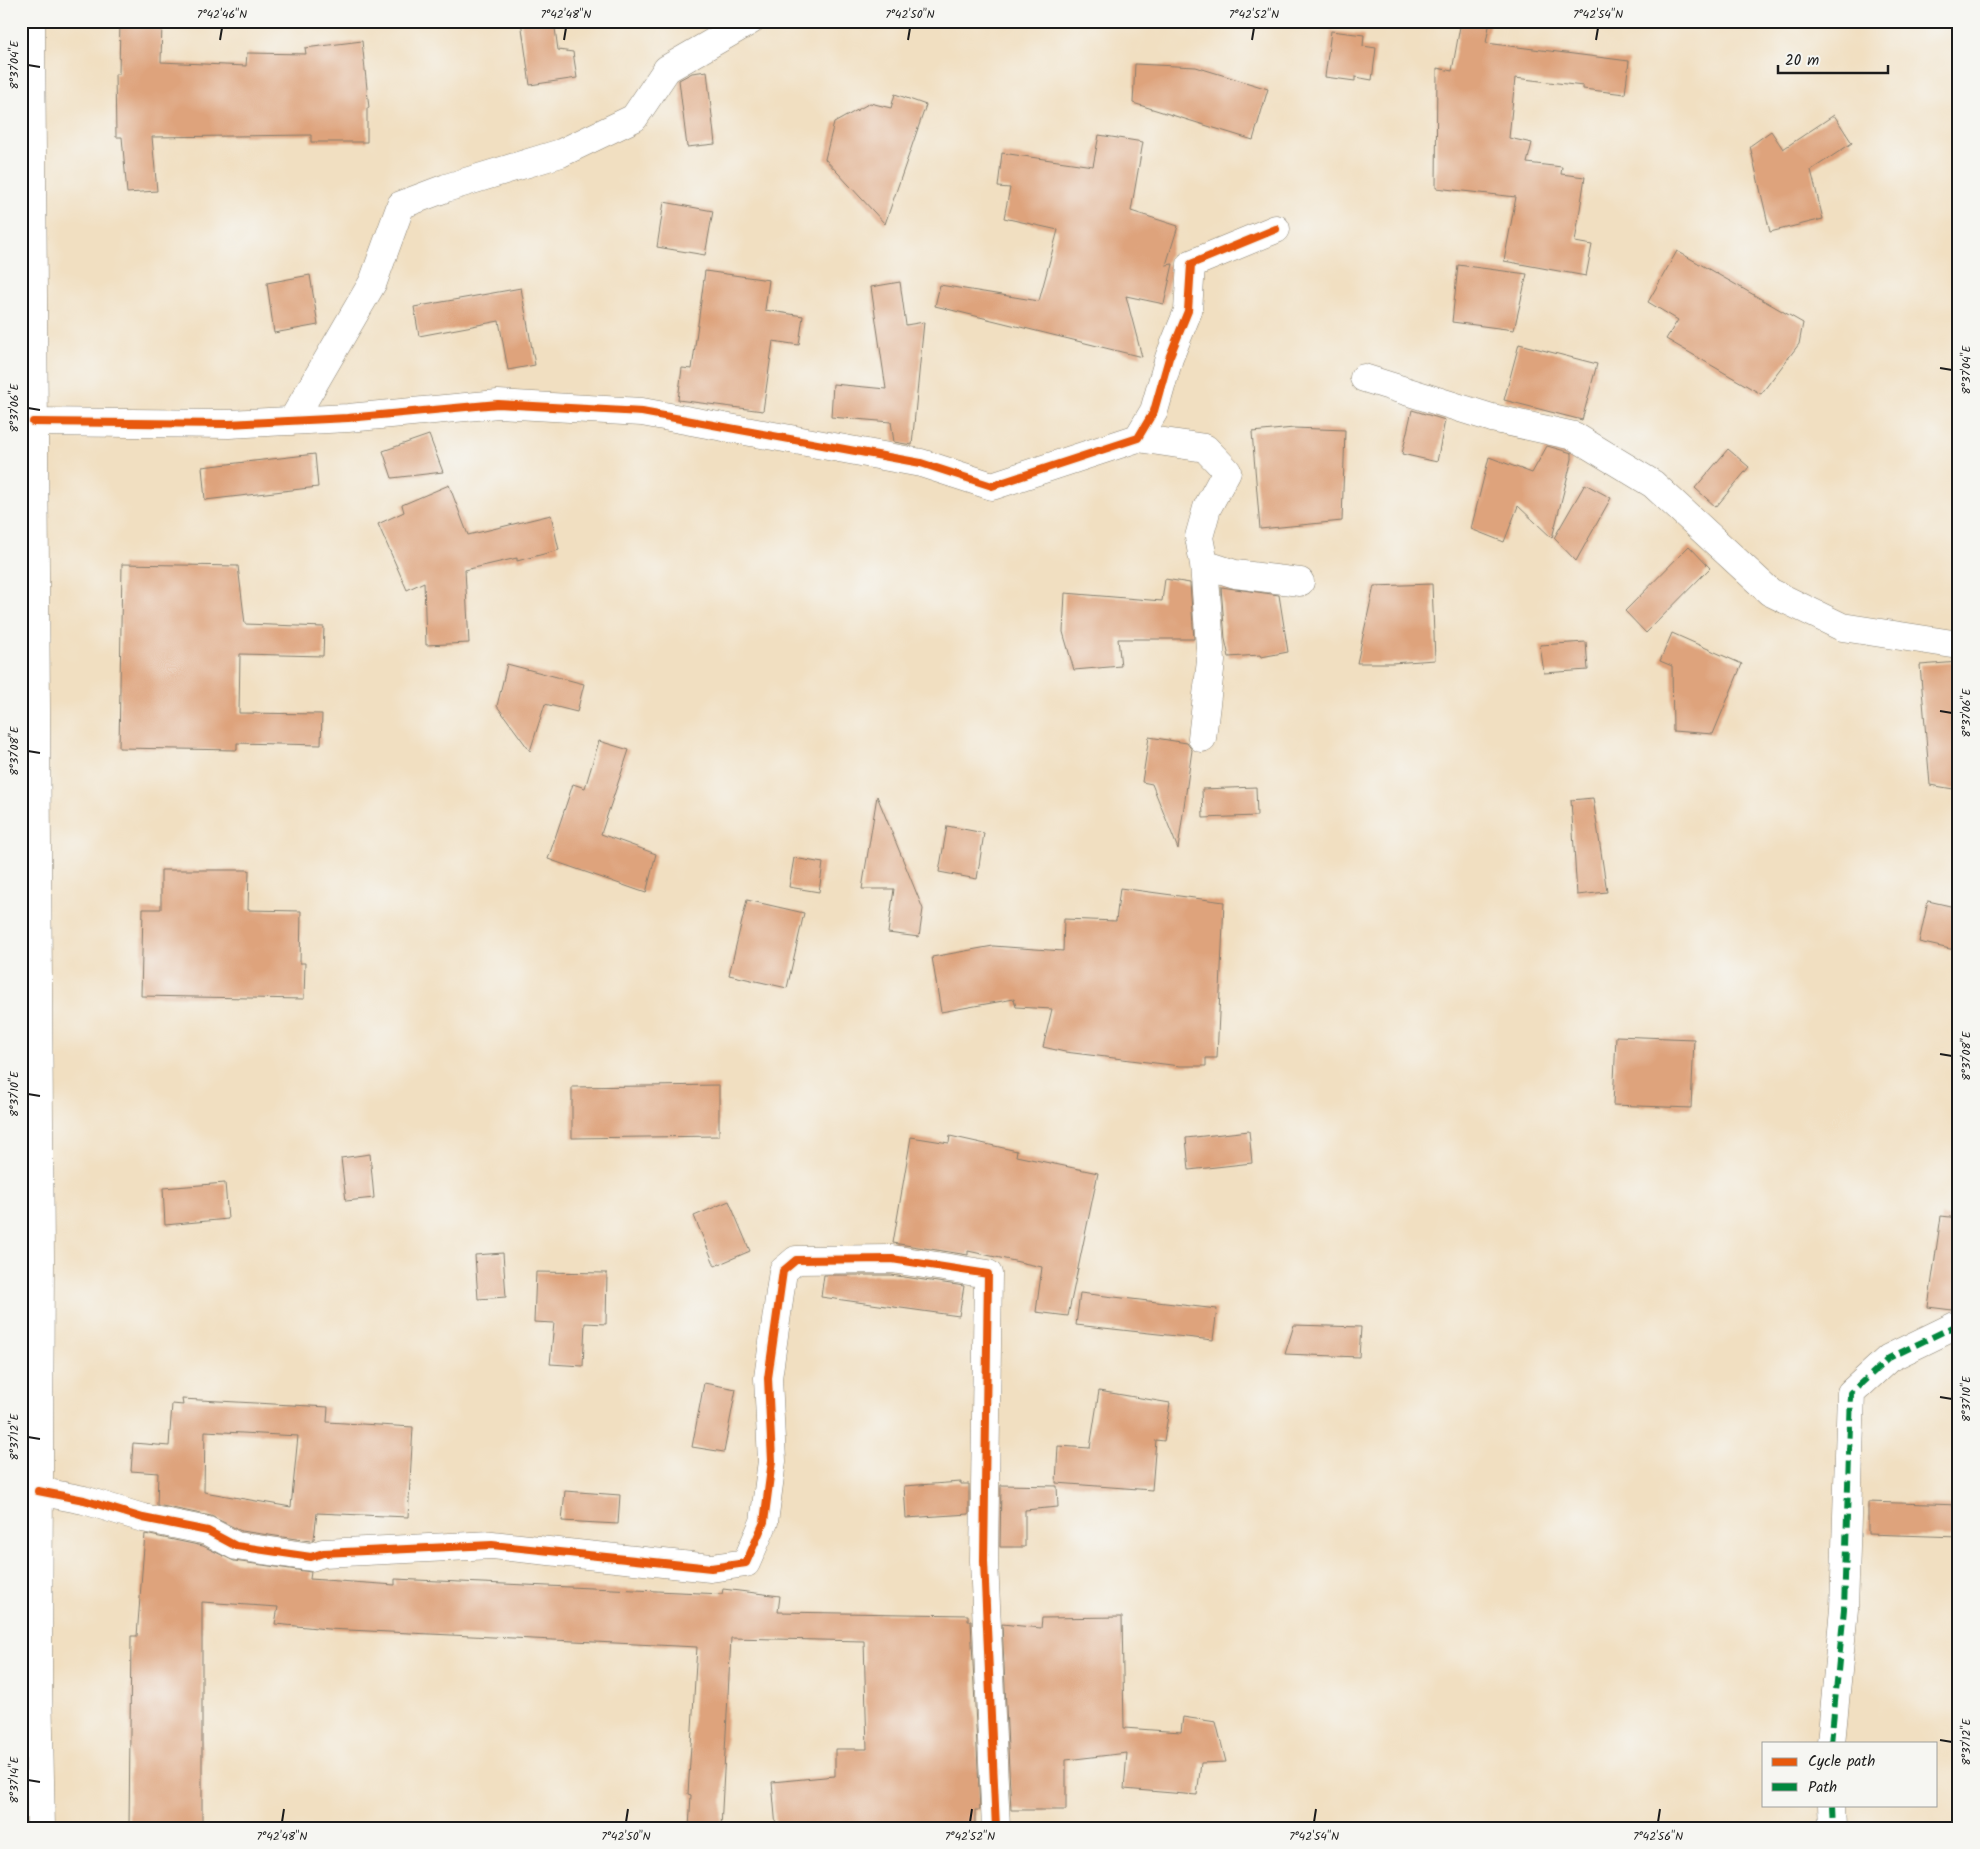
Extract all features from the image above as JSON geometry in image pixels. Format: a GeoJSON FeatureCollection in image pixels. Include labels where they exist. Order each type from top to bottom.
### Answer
{"type":"FeatureCollection","features":[{"type":"Feature","properties":{"kind":"street"},"geometry":{"type":"LineString","coordinates":[[31,21],[40,1260],[38,1491],[40,1828]]}},
{"type":"Feature","properties":{"kind":"street"},"geometry":{"type":"LineString","coordinates":[[292,421],[374,282],[401,205],[446,188],[561,153],[634,118],[667,69],[750,21]]}},
{"type":"Feature","properties":{"kind":"street"},"geometry":{"type":"LineString","coordinates":[[1138,438],[1154,411],[1169,358],[1188,311],[1191,264],[1276,229]]}},
{"type":"Feature","properties":{"kind":"street"},"geometry":{"type":"LineString","coordinates":[[1364,378],[1492,418],[1574,436],[1653,484],[1770,592],[1842,627],[1959,645]]}},
{"type":"Feature","properties":{"kind":"street"},"geometry":{"type":"LineString","coordinates":[[33,422],[229,424],[348,418],[498,404],[642,412],[921,463],[992,486],[1138,438],[1204,448],[1227,471],[1207,508],[1199,537],[1204,564],[1211,661],[1202,738]]}},
{"type":"Feature","properties":{"kind":"street"},"geometry":{"type":"LineString","coordinates":[[1204,564],[1235,574],[1300,582]]}},
{"type":"Feature","properties":{"kind":"street"},"geometry":{"type":"LineString","coordinates":[[38,1491],[84,1500],[143,1518],[208,1531],[236,1546],[311,1557],[323,1553],[492,1545],[711,1568],[746,1563],[764,1522],[772,1461],[768,1378],[783,1271],[796,1260],[892,1259],[988,1274],[984,1562],[996,1828]]}},
{"type":"Feature","properties":{"kind":"street"},"geometry":{"type":"LineString","coordinates":[[1831,1742],[1844,1609],[1851,1393],[1890,1358],[1959,1324]]}},
{"type":"Feature","properties":{"kind":"street"},"geometry":{"type":"LineString","coordinates":[[1832,1806],[1833,1828]]}},
{"type":"Feature","properties":{"kind":"building"},"geometry":{"type":"Polygon","coordinates":[[[120,21],[162,21],[161,62],[246,66],[247,53],[306,54],[305,48],[362,41],[369,108],[367,108],[367,142],[311,142],[311,135],[152,137],[157,191],[127,193],[122,137],[116,137],[115,74],[119,74],[120,21]]]}},
{"type":"Feature","properties":{"kind":"building"},"geometry":{"type":"Polygon","coordinates":[[[521,21],[554,21],[558,50],[573,52],[577,78],[530,85],[521,21]]]}},
{"type":"Feature","properties":{"kind":"building"},"geometry":{"type":"Polygon","coordinates":[[[1461,21],[1490,21],[1486,43],[1629,61],[1625,94],[1583,89],[1583,86],[1515,78],[1509,138],[1532,143],[1527,163],[1562,167],[1561,174],[1585,177],[1575,242],[1592,245],[1586,276],[1504,261],[1516,197],[1436,188],[1437,68],[1452,71],[1461,21]]]}},
{"type":"Feature","properties":{"kind":"building"},"geometry":{"type":"Polygon","coordinates":[[[1331,31],[1364,35],[1363,46],[1376,48],[1372,80],[1355,77],[1355,81],[1325,77],[1331,31]]]}},
{"type":"Feature","properties":{"kind":"building"},"geometry":{"type":"Polygon","coordinates":[[[1135,64],[1196,67],[1268,89],[1253,140],[1133,103],[1135,64]]]}},
{"type":"Feature","properties":{"kind":"building"},"geometry":{"type":"Polygon","coordinates":[[[707,71],[715,144],[687,147],[679,80],[692,73],[707,71]]]}},
{"type":"Feature","properties":{"kind":"building"},"geometry":{"type":"Polygon","coordinates":[[[895,94],[926,105],[885,224],[825,159],[834,123],[870,103],[891,108],[895,94]]]}},
{"type":"Feature","properties":{"kind":"building"},"geometry":{"type":"Polygon","coordinates":[[[1834,115],[1852,143],[1811,170],[1823,219],[1770,232],[1750,146],[1771,131],[1783,149],[1834,115]]]}},
{"type":"Feature","properties":{"kind":"building"},"geometry":{"type":"Polygon","coordinates":[[[1099,135],[1143,142],[1131,211],[1178,226],[1166,265],[1173,264],[1164,304],[1126,296],[1142,357],[935,306],[940,285],[1039,301],[1058,230],[1004,218],[1010,188],[998,187],[1002,153],[1093,166],[1099,135]]]}},
{"type":"Feature","properties":{"kind":"building"},"geometry":{"type":"Polygon","coordinates":[[[664,202],[713,211],[705,255],[657,247],[664,202]]]}},
{"type":"Feature","properties":{"kind":"building"},"geometry":{"type":"Polygon","coordinates":[[[1677,251],[1803,323],[1799,344],[1761,394],[1666,339],[1678,320],[1648,302],[1677,251]]]}},
{"type":"Feature","properties":{"kind":"building"},"geometry":{"type":"Polygon","coordinates":[[[1458,265],[1527,274],[1514,330],[1452,322],[1458,265]]]}},
{"type":"Feature","properties":{"kind":"building"},"geometry":{"type":"Polygon","coordinates":[[[705,271],[769,280],[765,310],[803,316],[799,345],[773,341],[763,411],[678,400],[682,368],[692,369],[705,271]]]}},
{"type":"Feature","properties":{"kind":"building"},"geometry":{"type":"Polygon","coordinates":[[[310,275],[318,325],[274,333],[267,283],[310,275]]]}},
{"type":"Feature","properties":{"kind":"building"},"geometry":{"type":"Polygon","coordinates":[[[900,282],[906,325],[924,322],[912,445],[894,442],[891,422],[831,417],[833,384],[886,389],[871,287],[900,282]]]}},
{"type":"Feature","properties":{"kind":"building"},"geometry":{"type":"Polygon","coordinates":[[[521,288],[535,365],[508,370],[499,321],[419,336],[414,307],[521,288]]]}},
{"type":"Feature","properties":{"kind":"building"},"geometry":{"type":"Polygon","coordinates":[[[1519,344],[1597,364],[1582,420],[1504,400],[1519,344]]]}},
{"type":"Feature","properties":{"kind":"building"},"geometry":{"type":"Polygon","coordinates":[[[1412,410],[1445,420],[1437,462],[1402,454],[1412,410]]]}},
{"type":"Feature","properties":{"kind":"building"},"geometry":{"type":"Polygon","coordinates":[[[1294,428],[1345,430],[1342,521],[1260,529],[1252,432],[1294,428]]]}},
{"type":"Feature","properties":{"kind":"building"},"geometry":{"type":"Polygon","coordinates":[[[429,435],[443,472],[392,478],[383,451],[429,435]]]}},
{"type":"Feature","properties":{"kind":"building"},"geometry":{"type":"Polygon","coordinates":[[[1547,446],[1572,453],[1552,538],[1518,506],[1504,542],[1471,529],[1489,457],[1532,473],[1547,446]]]}},
{"type":"Feature","properties":{"kind":"building"},"geometry":{"type":"Polygon","coordinates":[[[1728,449],[1749,467],[1716,507],[1695,488],[1728,449]]]}},
{"type":"Feature","properties":{"kind":"building"},"geometry":{"type":"Polygon","coordinates":[[[315,454],[318,487],[205,500],[202,467],[315,454]]]}},
{"type":"Feature","properties":{"kind":"building"},"geometry":{"type":"Polygon","coordinates":[[[1585,484],[1611,498],[1576,561],[1554,538],[1585,484]]]}},
{"type":"Feature","properties":{"kind":"building"},"geometry":{"type":"Polygon","coordinates":[[[449,485],[468,535],[551,515],[559,550],[517,561],[517,558],[465,570],[469,643],[426,645],[424,582],[407,590],[378,524],[404,512],[402,505],[449,485]]]}},
{"type":"Feature","properties":{"kind":"building"},"geometry":{"type":"Polygon","coordinates":[[[1689,546],[1710,568],[1646,633],[1625,611],[1689,546]]]}},
{"type":"Feature","properties":{"kind":"building"},"geometry":{"type":"Polygon","coordinates":[[[122,564],[238,566],[245,624],[324,627],[323,656],[240,654],[239,713],[322,714],[321,745],[237,743],[237,750],[119,748],[122,564]]]}},
{"type":"Feature","properties":{"kind":"building"},"geometry":{"type":"Polygon","coordinates":[[[1165,579],[1190,583],[1194,639],[1118,639],[1121,666],[1074,670],[1063,632],[1065,593],[1162,601],[1165,579]]]}},
{"type":"Feature","properties":{"kind":"building"},"geometry":{"type":"Polygon","coordinates":[[[1432,584],[1435,660],[1357,663],[1374,586],[1432,584]]]}},
{"type":"Feature","properties":{"kind":"building"},"geometry":{"type":"Polygon","coordinates":[[[1221,587],[1279,595],[1288,652],[1261,657],[1260,655],[1229,657],[1225,639],[1221,587]]]}},
{"type":"Feature","properties":{"kind":"building"},"geometry":{"type":"Polygon","coordinates":[[[1672,633],[1742,664],[1713,734],[1673,731],[1672,666],[1660,661],[1672,633]]]}},
{"type":"Feature","properties":{"kind":"building"},"geometry":{"type":"Polygon","coordinates":[[[1586,642],[1588,670],[1544,673],[1540,645],[1586,642]]]}},
{"type":"Feature","properties":{"kind":"building"},"geometry":{"type":"Polygon","coordinates":[[[1959,662],[1959,790],[1930,785],[1920,665],[1959,662]]]}},
{"type":"Feature","properties":{"kind":"building"},"geometry":{"type":"Polygon","coordinates":[[[507,664],[584,684],[577,712],[545,704],[530,751],[497,706],[507,664]]]}},
{"type":"Feature","properties":{"kind":"building"},"geometry":{"type":"Polygon","coordinates":[[[1149,737],[1187,743],[1192,750],[1178,849],[1152,784],[1142,782],[1149,737]]]}},
{"type":"Feature","properties":{"kind":"building"},"geometry":{"type":"Polygon","coordinates":[[[599,741],[629,750],[601,834],[656,854],[646,893],[548,859],[573,784],[585,788],[599,741]]]}},
{"type":"Feature","properties":{"kind":"building"},"geometry":{"type":"Polygon","coordinates":[[[1256,787],[1257,816],[1203,818],[1202,789],[1256,787]]]}},
{"type":"Feature","properties":{"kind":"building"},"geometry":{"type":"Polygon","coordinates":[[[877,796],[923,909],[919,937],[888,933],[894,889],[862,889],[877,796]]]}},
{"type":"Feature","properties":{"kind":"building"},"geometry":{"type":"Polygon","coordinates":[[[1593,798],[1607,892],[1577,895],[1571,800],[1593,798]]]}},
{"type":"Feature","properties":{"kind":"building"},"geometry":{"type":"Polygon","coordinates":[[[947,826],[984,833],[977,879],[939,872],[947,826]]]}},
{"type":"Feature","properties":{"kind":"building"},"geometry":{"type":"Polygon","coordinates":[[[794,858],[823,863],[819,892],[789,887],[794,858]]]}},
{"type":"Feature","properties":{"kind":"building"},"geometry":{"type":"Polygon","coordinates":[[[161,870],[249,870],[248,910],[301,911],[300,963],[305,963],[304,999],[141,996],[143,909],[161,909],[161,870]]]}},
{"type":"Feature","properties":{"kind":"building"},"geometry":{"type":"Polygon","coordinates":[[[1120,888],[1224,902],[1217,1058],[1206,1058],[1206,1066],[1180,1066],[1065,1052],[1043,1047],[1052,1009],[1016,1007],[1014,999],[941,1012],[932,957],[993,946],[1063,951],[1064,919],[1116,921],[1120,888]]]}},
{"type":"Feature","properties":{"kind":"building"},"geometry":{"type":"Polygon","coordinates":[[[747,900],[804,913],[787,988],[729,975],[747,900]]]}},
{"type":"Feature","properties":{"kind":"building"},"geometry":{"type":"Polygon","coordinates":[[[1928,901],[1959,908],[1959,951],[1919,942],[1928,901]]]}},
{"type":"Feature","properties":{"kind":"building"},"geometry":{"type":"Polygon","coordinates":[[[1616,1036],[1694,1039],[1691,1108],[1613,1105],[1616,1036]]]}},
{"type":"Feature","properties":{"kind":"building"},"geometry":{"type":"Polygon","coordinates":[[[719,1085],[719,1136],[572,1138],[572,1087],[719,1085]]]}},
{"type":"Feature","properties":{"kind":"building"},"geometry":{"type":"Polygon","coordinates":[[[1249,1131],[1252,1163],[1189,1170],[1186,1138],[1249,1131]]]}},
{"type":"Feature","properties":{"kind":"building"},"geometry":{"type":"Polygon","coordinates":[[[950,1136],[1017,1151],[1016,1156],[1098,1173],[1068,1316],[1036,1312],[1042,1267],[968,1251],[968,1255],[893,1243],[911,1137],[949,1143],[950,1136]]]}},
{"type":"Feature","properties":{"kind":"building"},"geometry":{"type":"Polygon","coordinates":[[[370,1154],[374,1198],[346,1201],[341,1158],[370,1154]]]}},
{"type":"Feature","properties":{"kind":"building"},"geometry":{"type":"Polygon","coordinates":[[[225,1183],[228,1219],[165,1225],[163,1188],[225,1183]]]}},
{"type":"Feature","properties":{"kind":"building"},"geometry":{"type":"Polygon","coordinates":[[[729,1201],[750,1251],[715,1266],[694,1216],[729,1201]]]}},
{"type":"Feature","properties":{"kind":"building"},"geometry":{"type":"Polygon","coordinates":[[[1941,1216],[1959,1218],[1959,1309],[1928,1307],[1941,1216]]]}},
{"type":"Feature","properties":{"kind":"building"},"geometry":{"type":"Polygon","coordinates":[[[503,1253],[506,1297],[478,1299],[475,1255],[503,1253]]]}},
{"type":"Feature","properties":{"kind":"building"},"geometry":{"type":"Polygon","coordinates":[[[536,1272],[607,1273],[606,1324],[585,1323],[583,1366],[550,1364],[554,1323],[534,1322],[536,1272]]]}},
{"type":"Feature","properties":{"kind":"building"},"geometry":{"type":"Polygon","coordinates":[[[824,1275],[891,1275],[964,1286],[959,1316],[821,1297],[824,1275]]]}},
{"type":"Feature","properties":{"kind":"building"},"geometry":{"type":"Polygon","coordinates":[[[1080,1293],[1217,1309],[1213,1340],[1076,1325],[1080,1293]]]}},
{"type":"Feature","properties":{"kind":"building"},"geometry":{"type":"Polygon","coordinates":[[[1294,1325],[1361,1327],[1359,1357],[1285,1354],[1294,1325]]]}},
{"type":"Feature","properties":{"kind":"building"},"geometry":{"type":"Polygon","coordinates":[[[704,1383],[736,1389],[724,1452],[692,1447],[704,1383]]]}},
{"type":"Feature","properties":{"kind":"building"},"geometry":{"type":"Polygon","coordinates":[[[1099,1391],[1170,1403],[1164,1441],[1156,1440],[1152,1490],[1056,1483],[1058,1446],[1090,1448],[1099,1391]]]}},
{"type":"Feature","properties":{"kind":"building"},"geometry":{"type":"Polygon","coordinates":[[[182,1399],[328,1407],[327,1422],[413,1427],[408,1517],[317,1513],[314,1539],[310,1541],[241,1531],[211,1516],[157,1505],[158,1473],[131,1471],[133,1443],[169,1446],[172,1404],[183,1405],[182,1399]],[[205,1431],[204,1492],[291,1507],[298,1436],[205,1431]]]}},
{"type":"Feature","properties":{"kind":"building"},"geometry":{"type":"Polygon","coordinates":[[[961,1482],[961,1484],[969,1484],[969,1514],[906,1518],[904,1486],[961,1482]]]}},
{"type":"Feature","properties":{"kind":"building"},"geometry":{"type":"Polygon","coordinates":[[[1001,1485],[1057,1486],[1058,1507],[1025,1510],[1025,1547],[1000,1547],[1001,1485]]]}},
{"type":"Feature","properties":{"kind":"building"},"geometry":{"type":"Polygon","coordinates":[[[565,1491],[620,1495],[618,1524],[562,1521],[565,1491]]]}},
{"type":"Feature","properties":{"kind":"building"},"geometry":{"type":"Polygon","coordinates":[[[1868,1502],[1959,1505],[1959,1537],[1868,1534],[1868,1502]]]}},
{"type":"Feature","properties":{"kind":"building"},"geometry":{"type":"Polygon","coordinates":[[[145,1534],[203,1546],[234,1561],[311,1572],[310,1579],[395,1585],[395,1579],[722,1594],[723,1589],[780,1596],[778,1612],[968,1615],[968,1621],[971,1621],[980,1810],[975,1810],[975,1828],[776,1828],[772,1782],[835,1776],[835,1749],[867,1749],[864,1641],[731,1638],[721,1828],[689,1828],[691,1795],[688,1794],[697,1647],[328,1629],[275,1624],[278,1607],[202,1602],[202,1828],[129,1828],[131,1636],[137,1636],[145,1534]]]}},
{"type":"Feature","properties":{"kind":"building"},"geometry":{"type":"Polygon","coordinates":[[[1122,1617],[1124,1728],[1181,1732],[1183,1717],[1216,1722],[1226,1762],[1201,1763],[1197,1795],[1124,1789],[1127,1753],[1066,1760],[1066,1810],[1011,1810],[1002,1624],[1041,1628],[1042,1618],[1122,1617]]]}},
{"type":"Feature","properties":{"kind":"marked path"},"geometry":{"type":"LineString","coordinates":[[1831,1742],[1844,1609],[1851,1393],[1889,1358],[1959,1324]]}},
{"type":"Feature","properties":{"kind":"marked path"},"geometry":{"type":"LineString","coordinates":[[1832,1806],[1833,1828]]}},
{"type":"Feature","properties":{"kind":"cycle path"},"geometry":{"type":"LineString","coordinates":[[33,422],[229,424],[348,418],[498,404],[642,412],[921,463],[992,486],[1138,438],[1154,411],[1169,358],[1188,311],[1191,264],[1276,229]]}},
{"type":"Feature","properties":{"kind":"cycle path"},"geometry":{"type":"LineString","coordinates":[[38,1491],[84,1500],[143,1518],[208,1531],[236,1546],[311,1557],[323,1553],[492,1545],[711,1568],[746,1563],[764,1522],[772,1461],[768,1378],[783,1271],[796,1260],[892,1259],[988,1274],[984,1561],[996,1828]]}}]}
